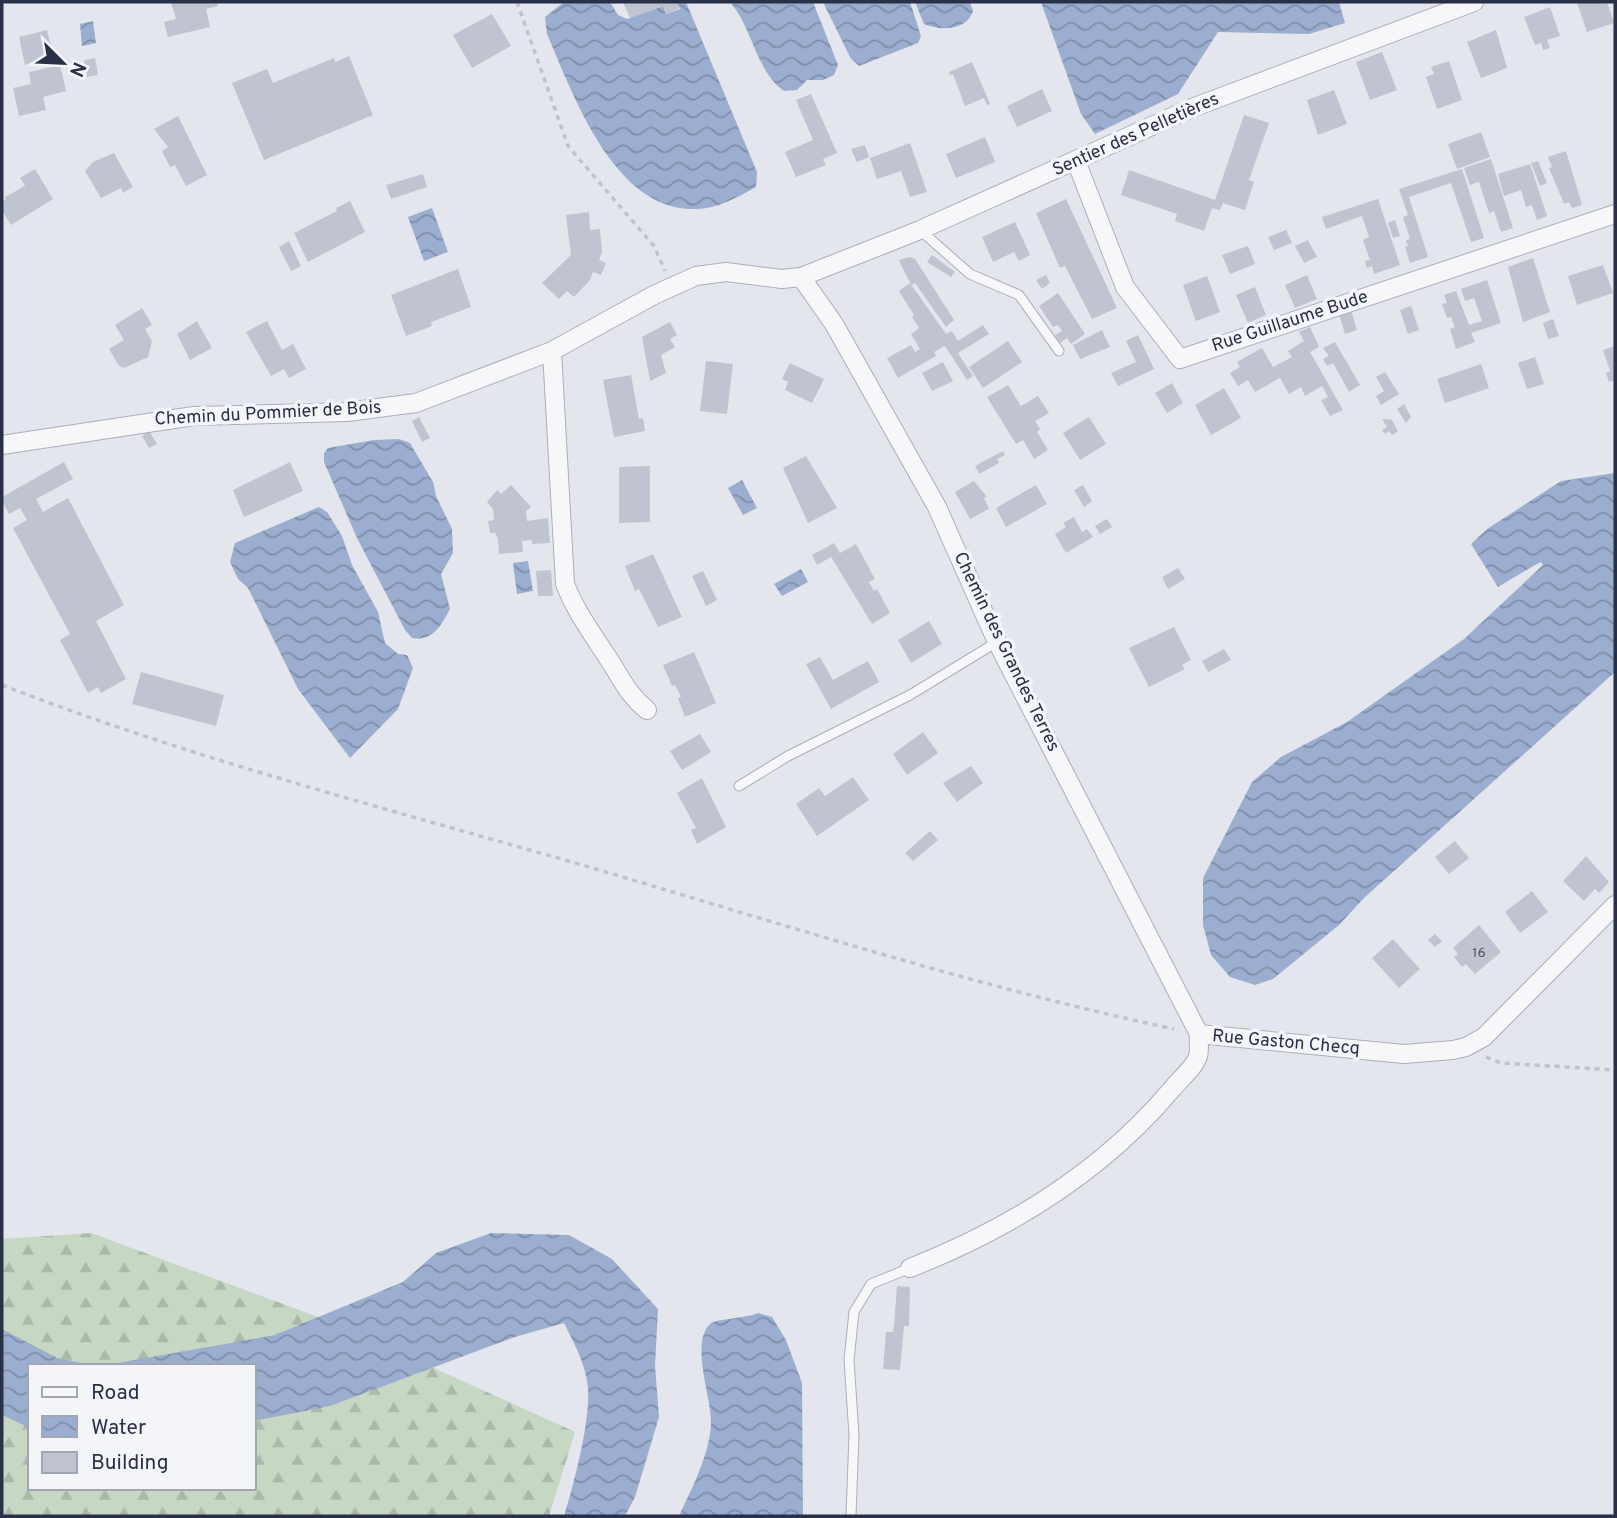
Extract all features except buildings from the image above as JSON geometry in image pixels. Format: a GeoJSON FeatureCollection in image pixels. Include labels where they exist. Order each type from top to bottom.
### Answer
{"type":"FeatureCollection","features":[{"type":"Feature","properties":{"kind":"street","name":"Sentier des Pelletières"},"geometry":{"type":"LineString","coordinates":[[802,277],[920,230],[1192,108],[1474,2]]}},
{"type":"Feature","properties":{"kind":"street","name":"Rue Guillaume Bude"},"geometry":{"type":"LineString","coordinates":[[1076,161],[1125,286],[1180,359],[1615,214]]}},
{"type":"Feature","properties":{"kind":"street","name":"Chemin du Pommier de Bois"},"geometry":{"type":"LineString","coordinates":[[2,446],[172,419],[348,412],[415,404],[552,351],[672,286],[696,276],[726,272],[782,279],[802,277]]}},
{"type":"Feature","properties":{"kind":"street","name":"Chemin des Grandes Terres"},"geometry":{"type":"LineString","coordinates":[[802,277],[834,324],[937,507],[997,642],[1199,1034]]}},
{"type":"Feature","properties":{"kind":"street"},"geometry":{"type":"LineString","coordinates":[[552,351],[565,584],[576,612],[606,653],[629,696],[646,710]]}},
{"type":"Feature","properties":{"kind":"street","name":"Rue Gaston Checq"},"geometry":{"type":"LineString","coordinates":[[910,1268],[953,1251],[1052,1196],[1104,1157],[1163,1099],[1198,1057],[1199,1034],[1404,1054],[1440,1053],[1466,1047],[1484,1037],[1615,905]]}},
{"type":"Feature","properties":{"kind":"lane"},"geometry":{"type":"LineString","coordinates":[[920,230],[970,274],[1019,295],[1059,351]]}},
{"type":"Feature","properties":{"kind":"lane"},"geometry":{"type":"LineString","coordinates":[[739,786],[788,756],[910,695],[997,642]]}},
{"type":"Feature","properties":{"kind":"lane"},"geometry":{"type":"LineString","coordinates":[[851,1516],[854,1435],[849,1360],[854,1312],[871,1284],[910,1268]]}},
{"type":"Feature","properties":{"kind":"path"},"geometry":{"type":"LineString","coordinates":[[517,2],[568,146],[654,246],[672,286]]}},
{"type":"Feature","properties":{"kind":"path"},"geometry":{"type":"LineString","coordinates":[[2,685],[100,723],[234,766],[911,963],[1199,1034]]}},
{"type":"Feature","properties":{"kind":"path"},"geometry":{"type":"LineString","coordinates":[[1483,1056],[1501,1063],[1615,1070]]}},
{"type":"Feature","properties":{"kind":"green space"},"geometry":{"type":"Polygon","coordinates":[[[91,1233],[337,1324],[575,1432],[549,1516],[2,1516],[2,1239],[91,1233]]]}},
{"type":"Feature","properties":{"kind":"water"},"geometry":{"type":"Polygon","coordinates":[[[564,2],[610,2],[618,15],[627,19],[663,6],[666,14],[680,9],[677,2],[686,2],[757,172],[756,187],[719,205],[696,209],[667,205],[642,191],[620,171],[600,145],[584,117],[547,34],[545,17],[564,2]]]}},
{"type":"Feature","properties":{"kind":"water"},"geometry":{"type":"Polygon","coordinates":[[[730,2],[813,2],[838,65],[834,75],[823,80],[807,80],[797,90],[784,91],[767,72],[738,12],[730,2]]]}},
{"type":"Feature","properties":{"kind":"water"},"geometry":{"type":"Polygon","coordinates":[[[823,2],[910,2],[921,36],[918,43],[859,66],[850,57],[823,2]]]}},
{"type":"Feature","properties":{"kind":"water"},"geometry":{"type":"Polygon","coordinates":[[[915,2],[970,2],[973,11],[970,18],[959,26],[938,28],[924,24],[915,2]]]}},
{"type":"Feature","properties":{"kind":"water"},"geometry":{"type":"Polygon","coordinates":[[[1041,2],[1339,2],[1345,23],[1309,34],[1218,32],[1178,94],[1095,134],[1081,114],[1041,2]]]}},
{"type":"Feature","properties":{"kind":"water"},"geometry":{"type":"Polygon","coordinates":[[[93,21],[96,43],[82,46],[80,24],[93,21]]]}},
{"type":"Feature","properties":{"kind":"water"},"geometry":{"type":"Polygon","coordinates":[[[432,208],[448,252],[424,261],[408,217],[432,208]]]}},
{"type":"Feature","properties":{"kind":"water"},"geometry":{"type":"Polygon","coordinates":[[[399,439],[410,443],[433,482],[436,496],[452,529],[453,553],[441,574],[450,609],[436,631],[419,639],[412,638],[405,630],[357,538],[324,462],[324,453],[328,448],[374,440],[399,439]]]}},
{"type":"Feature","properties":{"kind":"water"},"geometry":{"type":"Polygon","coordinates":[[[1615,473],[1615,672],[1364,898],[1339,925],[1273,979],[1255,985],[1230,977],[1211,955],[1203,925],[1203,878],[1252,782],[1281,757],[1347,722],[1464,639],[1543,565],[1541,562],[1498,587],[1471,544],[1487,529],[1561,481],[1615,473]]]}},
{"type":"Feature","properties":{"kind":"water"},"geometry":{"type":"Polygon","coordinates":[[[742,480],[757,508],[743,515],[728,488],[742,480]]]}},
{"type":"Feature","properties":{"kind":"water"},"geometry":{"type":"Polygon","coordinates":[[[319,507],[327,512],[342,536],[352,565],[378,612],[385,643],[398,654],[407,655],[413,668],[398,709],[350,758],[298,689],[248,588],[238,579],[230,562],[235,543],[319,507]]]}},
{"type":"Feature","properties":{"kind":"water"},"geometry":{"type":"Polygon","coordinates":[[[528,561],[533,591],[517,594],[513,563],[528,561]]]}},
{"type":"Feature","properties":{"kind":"water"},"geometry":{"type":"Polygon","coordinates":[[[801,569],[808,582],[782,596],[774,584],[801,569]]]}},
{"type":"Feature","properties":{"kind":"water"},"geometry":{"type":"Polygon","coordinates":[[[491,1233],[569,1235],[612,1259],[658,1309],[655,1366],[659,1417],[635,1497],[625,1516],[564,1516],[584,1435],[588,1389],[583,1364],[564,1323],[515,1337],[330,1406],[256,1421],[256,1364],[112,1364],[275,1335],[403,1282],[436,1253],[491,1233]]]}},
{"type":"Feature","properties":{"kind":"water"},"geometry":{"type":"Polygon","coordinates":[[[758,1313],[772,1317],[786,1340],[802,1383],[803,1516],[679,1516],[699,1471],[710,1436],[710,1413],[702,1356],[705,1332],[711,1323],[758,1313]]]}},
{"type":"Feature","properties":{"kind":"water"},"geometry":{"type":"Polygon","coordinates":[[[2,1329],[57,1358],[87,1364],[28,1364],[28,1427],[2,1415],[2,1329]]]}}]}
